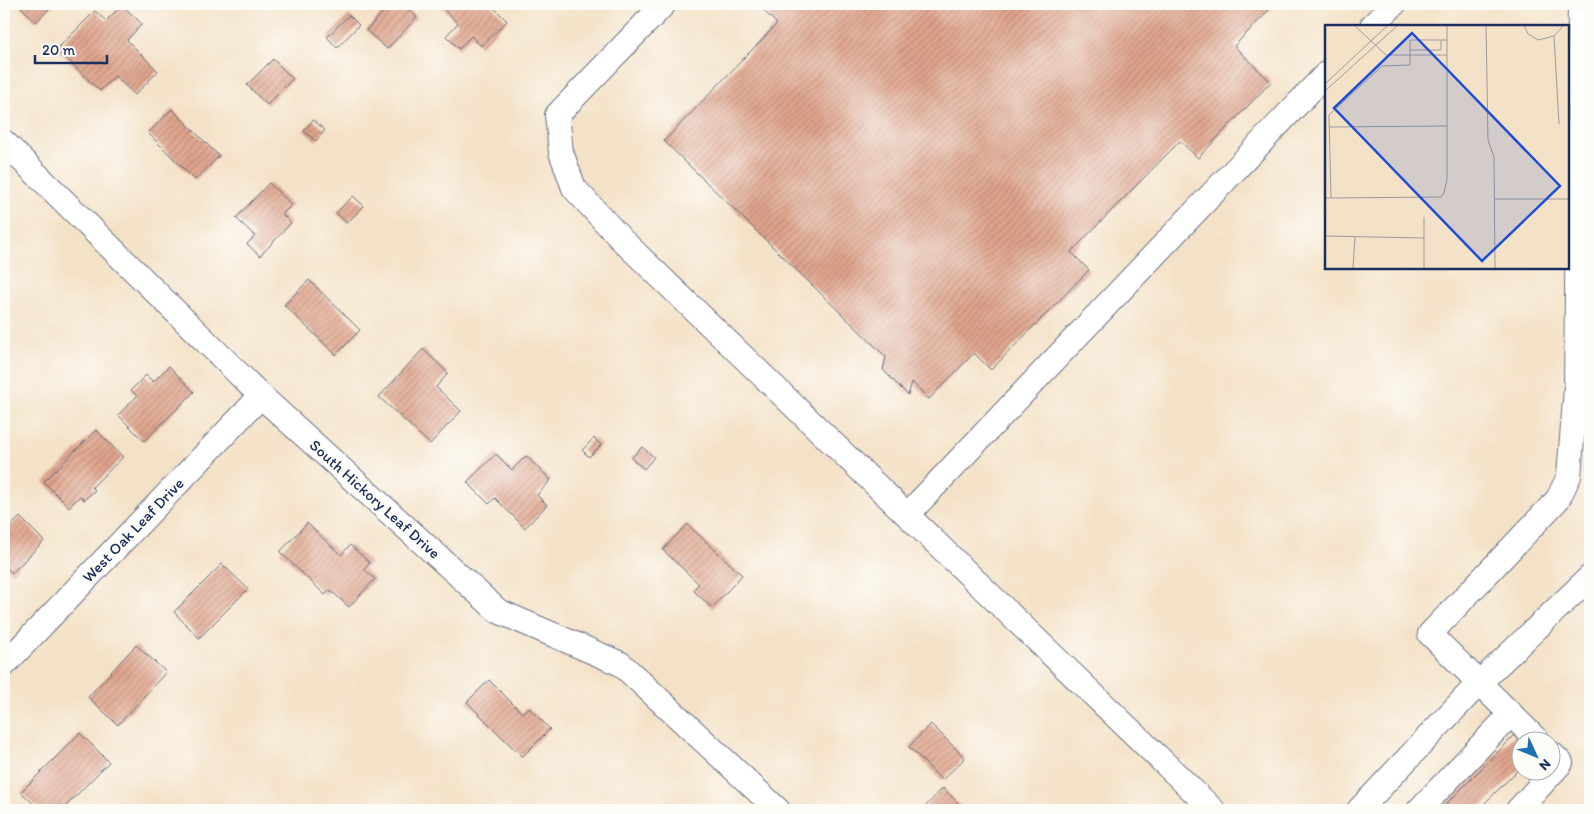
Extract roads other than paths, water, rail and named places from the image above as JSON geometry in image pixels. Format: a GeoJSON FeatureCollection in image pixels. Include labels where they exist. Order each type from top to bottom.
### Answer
{"type":"FeatureCollection","features":[{"type":"Feature","properties":{"kind":"street"},"geometry":{"type":"LineString","coordinates":[[664,4],[558,115],[560,152],[574,188],[621,240],[908,514],[1213,810]]}},
{"type":"Feature","properties":{"kind":"street"},"geometry":{"type":"LineString","coordinates":[[1373,25],[1394,4]]}},
{"type":"Feature","properties":{"kind":"street"},"geometry":{"type":"LineString","coordinates":[[1529,732],[1478,684],[1430,634],[1518,538],[1558,499],[1569,476],[1576,388],[1580,4]]}},
{"type":"Feature","properties":{"kind":"street"},"geometry":{"type":"LineString","coordinates":[[908,514],[1325,75]]}},
{"type":"Feature","properties":{"kind":"street","name":"South Hickory Leaf Drive"},"geometry":{"type":"LineString","coordinates":[[4,142],[262,396],[498,611],[621,664],[778,810]]}},
{"type":"Feature","properties":{"kind":"street","name":"West Oak Leaf Drive"},"geometry":{"type":"LineString","coordinates":[[4,665],[262,396]]}},
{"type":"Feature","properties":{"kind":"street"},"geometry":{"type":"LineString","coordinates":[[1359,810],[1478,684],[1590,577]]}},
{"type":"Feature","properties":{"kind":"street"},"geometry":{"type":"LineString","coordinates":[[1419,810],[1511,714]]}},
{"type":"Feature","properties":{"kind":"street"},"geometry":{"type":"LineString","coordinates":[[1518,810],[1544,782]]}}]}
